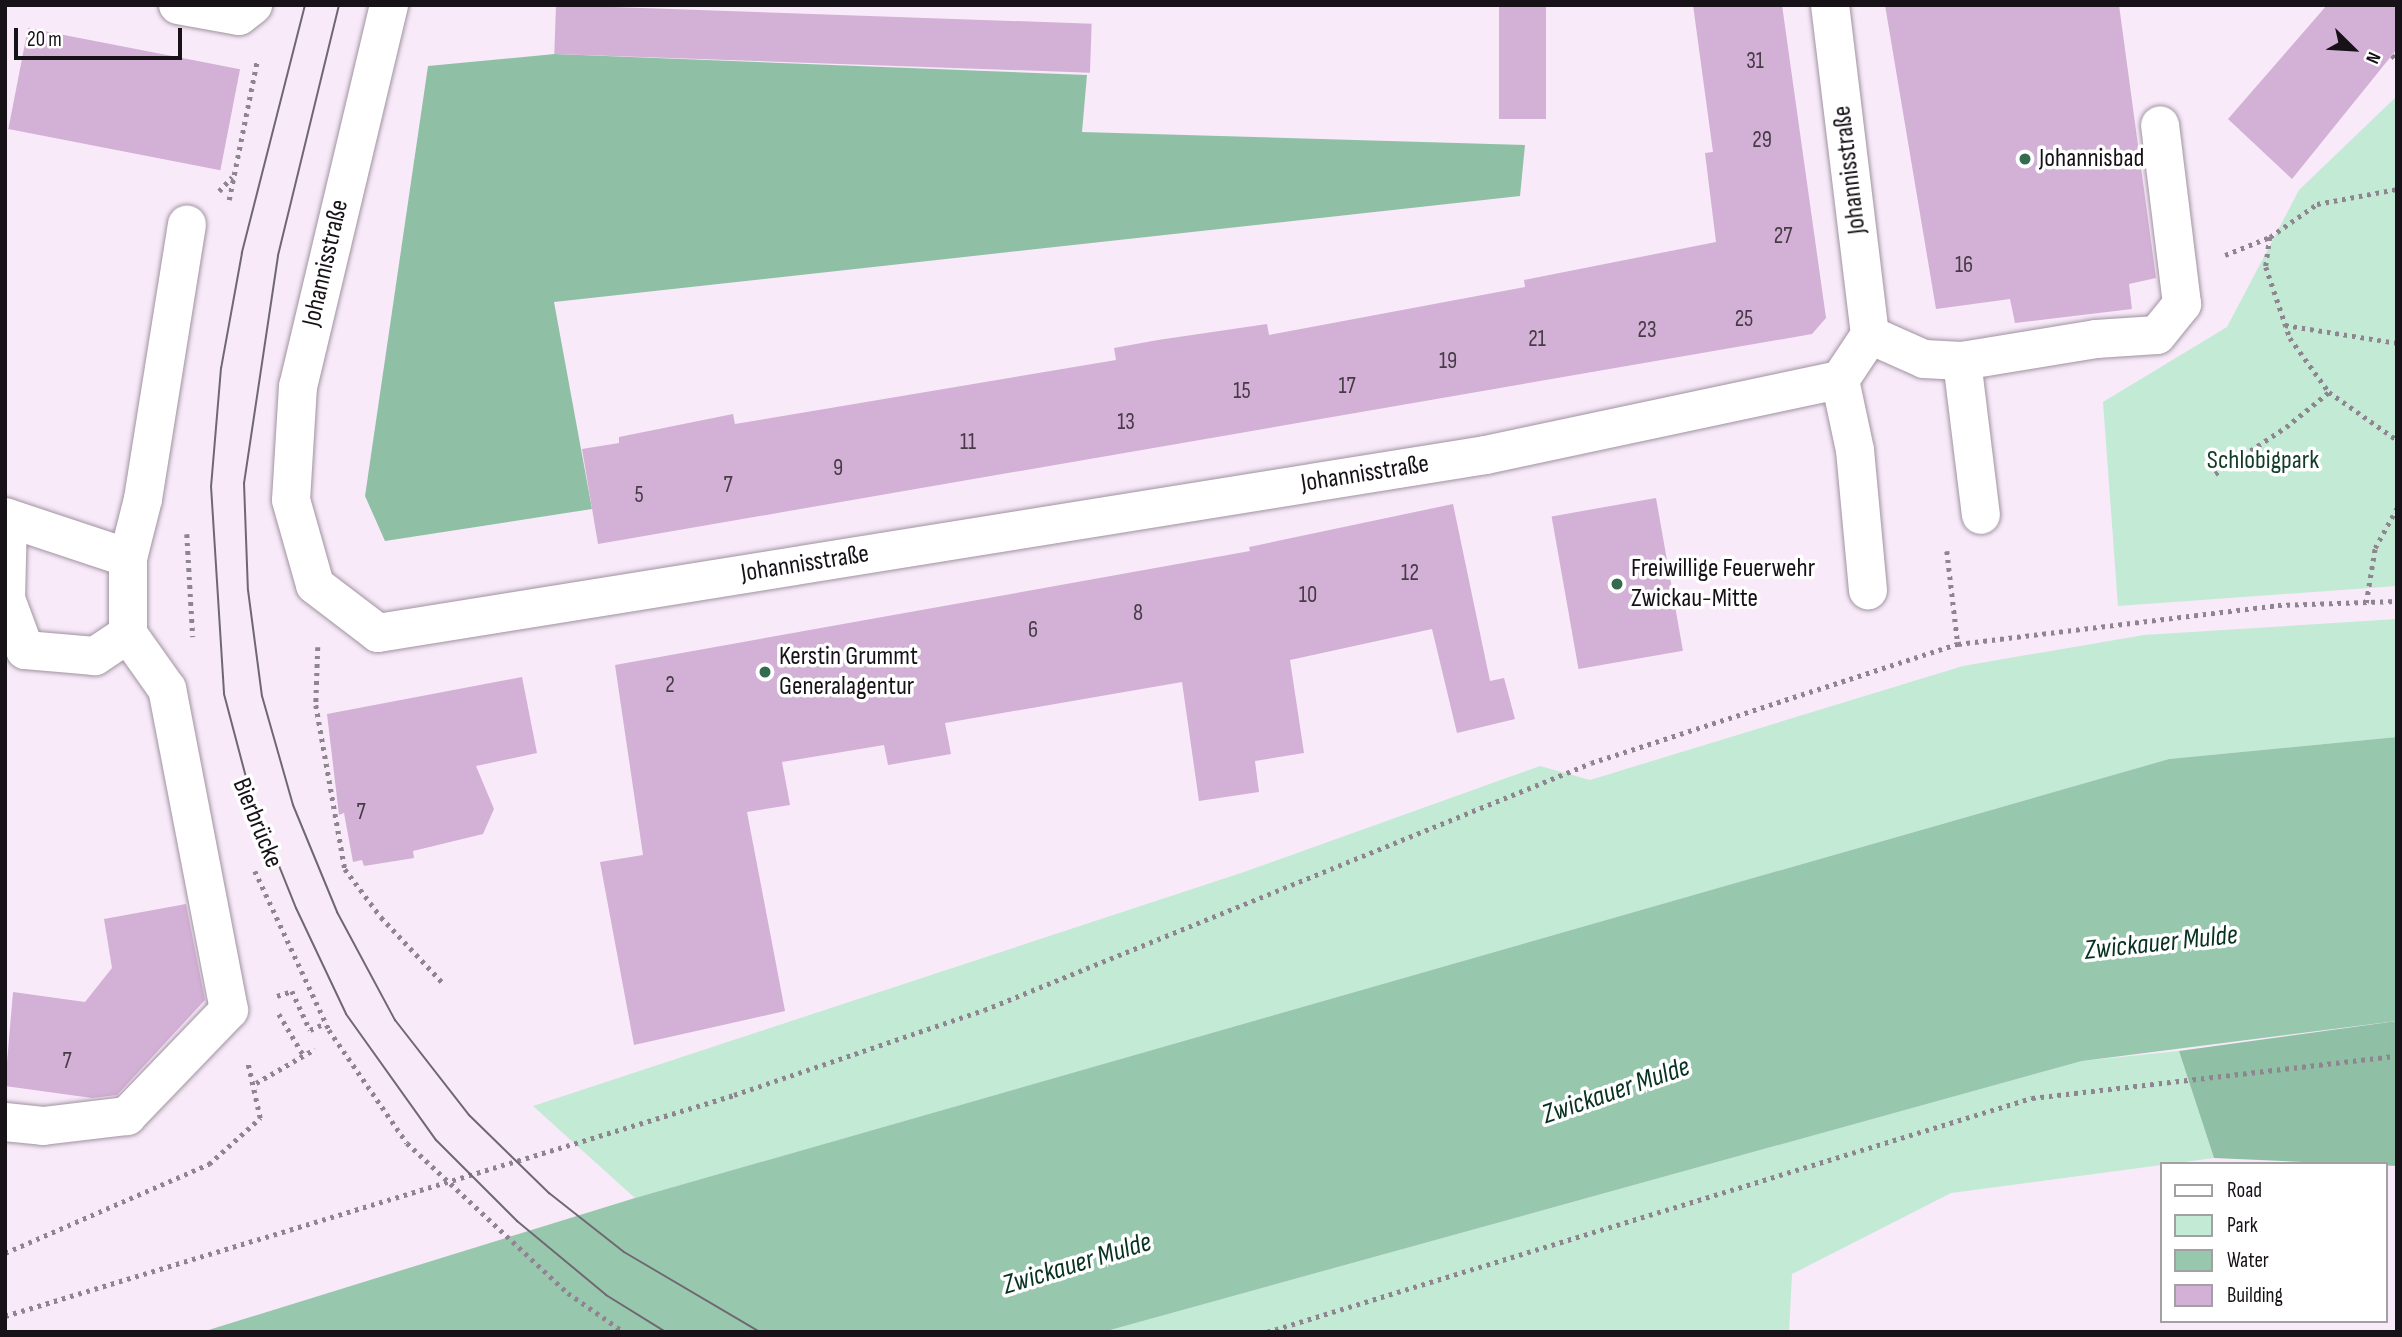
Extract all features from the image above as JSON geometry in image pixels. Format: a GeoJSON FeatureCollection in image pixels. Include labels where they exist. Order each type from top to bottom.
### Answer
{"type":"FeatureCollection","features":[{"type":"Feature","properties":{"kind":"street"},"geometry":{"type":"LineString","coordinates":[[177,5],[239,16],[253,5]]}},
{"type":"Feature","properties":{"kind":"street","name":"Johannisstraße"},"geometry":{"type":"LineString","coordinates":[[389,5],[298,386],[290,500],[320,591],[378,633],[1486,455],[1840,380]]}},
{"type":"Feature","properties":{"kind":"street","name":"Johannisstraße"},"geometry":{"type":"LineString","coordinates":[[1830,5],[1870,335]]}},
{"type":"Feature","properties":{"kind":"street"},"geometry":{"type":"LineString","coordinates":[[1868,590],[1855,450],[1840,380],[1870,335],[1924,359],[1962,361],[2096,339],[2157,335],[2182,304],[2160,125]]}},
{"type":"Feature","properties":{"kind":"street"},"geometry":{"type":"LineString","coordinates":[[5,1122],[43,1126],[127,1116],[229,1010],[167,689],[128,634],[128,558],[143,499],[187,225]]}},
{"type":"Feature","properties":{"kind":"street"},"geometry":{"type":"LineString","coordinates":[[1962,361],[1981,515]]}},
{"type":"Feature","properties":{"kind":"street"},"geometry":{"type":"LineString","coordinates":[[128,558],[7,518],[6,600],[25,650],[95,656],[128,634]]}},
{"type":"Feature","properties":{"kind":"path"},"geometry":{"type":"LineString","coordinates":[[2392,55],[2397,60]]}},
{"type":"Feature","properties":{"kind":"path"},"geometry":{"type":"LineString","coordinates":[[228,208],[258,58]]}},
{"type":"Feature","properties":{"kind":"path"},"geometry":{"type":"LineString","coordinates":[[2180,273],[2270,237],[2317,204],[2397,189]]}},
{"type":"Feature","properties":{"kind":"path"},"geometry":{"type":"LineString","coordinates":[[2270,237],[2266,267],[2285,325],[2329,392],[2397,440]]}},
{"type":"Feature","properties":{"kind":"path"},"geometry":{"type":"LineString","coordinates":[[2285,325],[2397,343]]}},
{"type":"Feature","properties":{"kind":"path"},"geometry":{"type":"LineString","coordinates":[[2214,474],[2287,427],[2329,392]]}},
{"type":"Feature","properties":{"kind":"path"},"geometry":{"type":"LineString","coordinates":[[2366,603],[2375,548],[2397,508]]}},
{"type":"Feature","properties":{"kind":"path"},"geometry":{"type":"LineString","coordinates":[[187,527],[194,649]]}},
{"type":"Feature","properties":{"kind":"path"},"geometry":{"type":"LineString","coordinates":[[320,591],[316,705],[345,869],[381,916],[443,983]]}},
{"type":"Feature","properties":{"kind":"path"},"geometry":{"type":"LineString","coordinates":[[5,1316],[734,1095],[971,1015],[1591,762],[1958,644],[2278,606],[2397,601]]}},
{"type":"Feature","properties":{"kind":"path","name":"Bierbrücke"},"geometry":{"type":"LineString","coordinates":[[251,861],[326,1023],[407,1143],[568,1293],[624,1332]]}},
{"type":"Feature","properties":{"kind":"path"},"geometry":{"type":"LineString","coordinates":[[270,999],[292,991],[310,1030],[326,1023]]}},
{"type":"Feature","properties":{"kind":"path"},"geometry":{"type":"LineString","coordinates":[[5,1253],[209,1164],[260,1118],[256,1083],[229,1010]]}},
{"type":"Feature","properties":{"kind":"path"},"geometry":{"type":"LineString","coordinates":[[276,1010],[304,1056]]}},
{"type":"Feature","properties":{"kind":"path"},"geometry":{"type":"LineString","coordinates":[[256,1083],[315,1049]]}},
{"type":"Feature","properties":{"kind":"path"},"geometry":{"type":"LineString","coordinates":[[1267,1332],[2032,1098],[2397,1056]]}},
{"type":"Feature","properties":{"kind":"green space","name":"Schlobigpark"},"geometry":{"type":"Polygon","coordinates":[[[2397,96],[2397,586],[2118,606],[2103,402],[2227,327],[2299,190],[2397,96]]]}},
{"type":"Feature","properties":{"kind":"green space"},"geometry":{"type":"Polygon","coordinates":[[[2397,619],[2397,737],[2169,759],[635,1198],[533,1106],[1244,872],[1540,766],[1590,780],[1963,666],[2144,635],[2397,619]]]}},
{"type":"Feature","properties":{"kind":"green space"},"geometry":{"type":"Polygon","coordinates":[[[2179,1051],[2214,1158],[2160,1162],[2160,1165],[1951,1193],[1792,1274],[1789,1332],[1103,1332],[2082,1061],[2179,1051]]]}},
{"type":"Feature","properties":{"kind":"shaded area"},"geometry":{"type":"Polygon","coordinates":[[[555,54],[1087,75],[1082,132],[1525,145],[1520,196],[554,302],[592,509],[385,541],[365,496],[428,66],[555,54]]]}},
{"type":"Feature","properties":{"kind":"shaded area"},"geometry":{"type":"Polygon","coordinates":[[[2397,1021],[2397,1166],[2388,1166],[2388,1162],[2214,1158],[2179,1051],[2397,1021]]]}},
{"type":"Feature","properties":{"kind":"water","name":"Zwickauer Mulde"},"geometry":{"type":"Polygon","coordinates":[[[2397,737],[2397,1021],[2082,1061],[1103,1332],[202,1332],[635,1198],[2169,759],[2397,737]]]}},
{"type":"Feature","properties":{"kind":"building"},"geometry":{"type":"Polygon","coordinates":[[[556,5],[1092,24],[1090,73],[554,54],[556,5]]]}},
{"type":"Feature","properties":{"kind":"building"},"geometry":{"type":"Polygon","coordinates":[[[1499,5],[1546,5],[1546,119],[1499,119],[1499,5]]]}},
{"type":"Feature","properties":{"kind":"building"},"geometry":{"type":"Polygon","coordinates":[[[1693,5],[1782,5],[1826,318],[1812,334],[598,544],[582,449],[619,443],[619,437],[733,414],[735,424],[1116,360],[1114,348],[1158,340],[1267,324],[1269,335],[1525,287],[1524,280],[1716,242],[1705,153],[1713,152],[1693,5]]]}},
{"type":"Feature","properties":{"kind":"building","name":"Johannisbad"},"geometry":{"type":"Polygon","coordinates":[[[1885,5],[2119,5],[2156,278],[2129,284],[2132,309],[2015,323],[2010,299],[1936,309],[1885,5]]]}},
{"type":"Feature","properties":{"kind":"building"},"geometry":{"type":"Polygon","coordinates":[[[2327,5],[2397,5],[2397,49],[2292,179],[2228,119],[2327,5]]]}},
{"type":"Feature","properties":{"kind":"building"},"geometry":{"type":"Polygon","coordinates":[[[28,28],[240,69],[220,170],[8,129],[28,28]]]}},
{"type":"Feature","properties":{"kind":"building","name":"Freiwillige Feuerwehr Zwickau-Mitte"},"geometry":{"type":"Polygon","coordinates":[[[1656,498],[1683,651],[1579,669],[1552,516],[1656,498]]]}},
{"type":"Feature","properties":{"kind":"building"},"geometry":{"type":"Polygon","coordinates":[[[1453,504],[1490,681],[1504,678],[1515,719],[1457,733],[1432,629],[1290,660],[1304,753],[1255,761],[1259,792],[1199,801],[1182,682],[945,723],[951,754],[888,765],[884,745],[782,762],[790,805],[747,812],[785,1011],[634,1045],[600,862],[643,855],[615,665],[1250,551],[1249,547],[1453,504]]]}},
{"type":"Feature","properties":{"kind":"building"},"geometry":{"type":"Polygon","coordinates":[[[522,677],[537,753],[476,766],[494,809],[483,834],[413,851],[414,858],[364,866],[362,860],[353,862],[344,813],[339,815],[327,714],[522,677]]]}},
{"type":"Feature","properties":{"kind":"building"},"geometry":{"type":"Polygon","coordinates":[[[186,904],[205,1000],[117,1095],[92,1098],[5,1086],[13,992],[85,1002],[112,968],[104,919],[186,904]]]}},
{"type":"Feature","properties":{"kind":"tram line"},"geometry":{"type":"LineString","coordinates":[[305,5],[242,253],[221,368],[211,486],[224,694],[251,796],[296,908],[346,1014],[436,1140],[517,1221],[606,1295],[666,1332]]}},
{"type":"Feature","properties":{"kind":"tram line"},"geometry":{"type":"LineString","coordinates":[[339,5],[278,256],[244,483],[248,590],[262,696],[293,805],[337,912],[395,1020],[469,1115],[549,1193],[624,1252],[760,1332]]}},
{"type":"Feature","properties":{"kind":"place","name":"Johannisbad"},"geometry":{"type":"Point","coordinates":[2025,159]}},
{"type":"Feature","properties":{"kind":"place","name":"Freiwillige Feuerwehr Zwickau-Mitte"},"geometry":{"type":"Point","coordinates":[1617,584]}},
{"type":"Feature","properties":{"kind":"place","name":"Kerstin Grummt Generalagentur"},"geometry":{"type":"Point","coordinates":[765,672]}}]}
